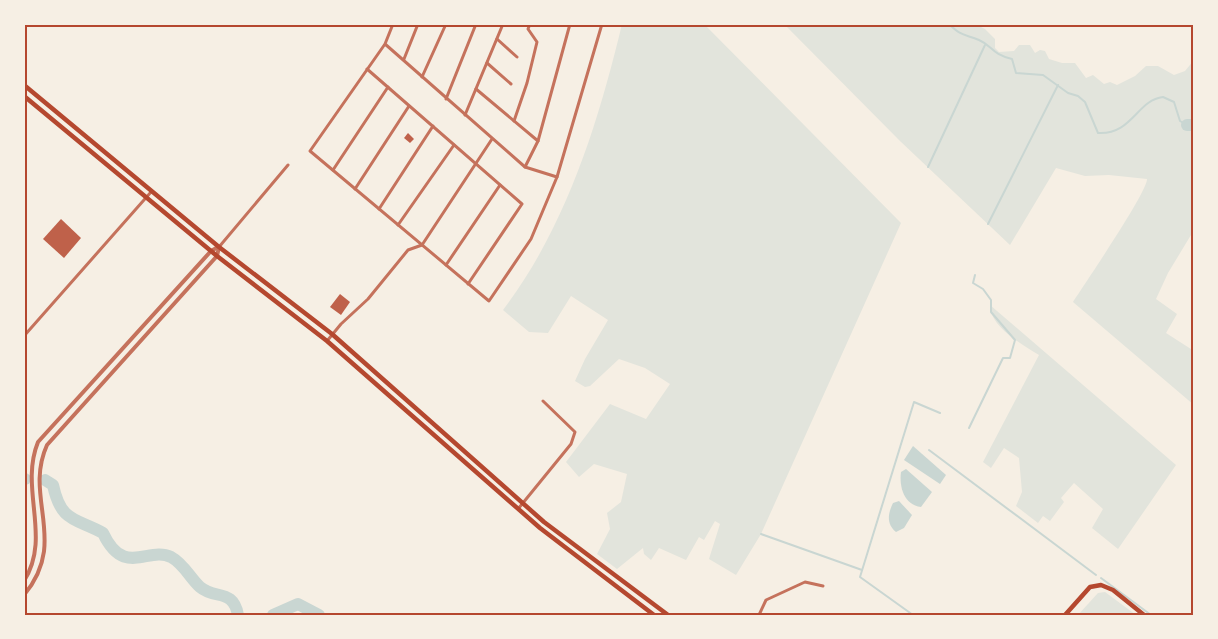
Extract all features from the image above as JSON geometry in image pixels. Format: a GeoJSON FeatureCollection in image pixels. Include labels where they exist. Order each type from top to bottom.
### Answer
{"type":"FeatureCollection","features":[{"type":"Feature","properties":{"kind":"main road"},"geometry":{"type":"LineString","coordinates":[[24,85],[219,247],[332,334],[586,556],[668,615]]}},
{"type":"Feature","properties":{"kind":"main road"},"geometry":{"type":"LineString","coordinates":[[24,96],[217,256],[327,341],[518,509],[654,615]]}},
{"type":"Feature","properties":{"kind":"main road"},"geometry":{"type":"LineString","coordinates":[[1065,615],[1090,588],[1101,585],[1113,590],[1144,615]]}},
{"type":"Feature","properties":{"kind":"street"},"geometry":{"type":"LineString","coordinates":[[393,24],[385,44],[310,151],[489,301],[531,239],[557,177],[602,24]]}},
{"type":"Feature","properties":{"kind":"street"},"geometry":{"type":"LineString","coordinates":[[404,59],[418,24]]}},
{"type":"Feature","properties":{"kind":"street"},"geometry":{"type":"LineString","coordinates":[[422,77],[446,24]]}},
{"type":"Feature","properties":{"kind":"street"},"geometry":{"type":"LineString","coordinates":[[447,99],[476,24]]}},
{"type":"Feature","properties":{"kind":"street"},"geometry":{"type":"LineString","coordinates":[[465,115],[503,24]]}},
{"type":"Feature","properties":{"kind":"street"},"geometry":{"type":"LineString","coordinates":[[514,121],[537,42],[528,29],[530,24]]}},
{"type":"Feature","properties":{"kind":"street"},"geometry":{"type":"LineString","coordinates":[[525,167],[538,141],[570,24]]}},
{"type":"Feature","properties":{"kind":"street"},"geometry":{"type":"LineString","coordinates":[[497,39],[517,57]]}},
{"type":"Feature","properties":{"kind":"street"},"geometry":{"type":"LineString","coordinates":[[385,44],[525,167],[557,177]]}},
{"type":"Feature","properties":{"kind":"street"},"geometry":{"type":"LineString","coordinates":[[487,63],[511,84]]}},
{"type":"Feature","properties":{"kind":"street"},"geometry":{"type":"LineString","coordinates":[[367,69],[522,204],[468,284]]}},
{"type":"Feature","properties":{"kind":"street"},"geometry":{"type":"LineString","coordinates":[[333,170],[388,87]]}},
{"type":"Feature","properties":{"kind":"street"},"geometry":{"type":"LineString","coordinates":[[476,89],[538,141]]}},
{"type":"Feature","properties":{"kind":"street"},"geometry":{"type":"LineString","coordinates":[[355,189],[410,105]]}},
{"type":"Feature","properties":{"kind":"street"},"geometry":{"type":"LineString","coordinates":[[379,209],[433,126]]}},
{"type":"Feature","properties":{"kind":"street"},"geometry":{"type":"LineString","coordinates":[[327,341],[368,299],[408,250],[422,245],[492,139]]}},
{"type":"Feature","properties":{"kind":"street"},"geometry":{"type":"LineString","coordinates":[[398,225],[454,144]]}},
{"type":"Feature","properties":{"kind":"street"},"geometry":{"type":"LineString","coordinates":[[24,581],[33,564],[36,546],[37,529],[31,484],[38,442],[211,251],[219,247],[288,165]]}},
{"type":"Feature","properties":{"kind":"street"},"geometry":{"type":"LineString","coordinates":[[446,265],[500,185]]}},
{"type":"Feature","properties":{"kind":"street"},"geometry":{"type":"LineString","coordinates":[[24,336],[151,192]]}},
{"type":"Feature","properties":{"kind":"street"},"geometry":{"type":"LineString","coordinates":[[24,595],[39,574],[44,556],[46,530],[39,482],[47,445],[217,256],[219,247]]}},
{"type":"Feature","properties":{"kind":"street"},"geometry":{"type":"LineString","coordinates":[[518,509],[571,444],[575,432],[543,401]]}},
{"type":"Feature","properties":{"kind":"street"},"geometry":{"type":"LineString","coordinates":[[759,615],[766,600],[805,582],[823,586]]}},
{"type":"Feature","properties":{"kind":"shaded area"},"geometry":{"type":"Polygon","coordinates":[[[622,24],[704,24],[901,223],[761,534],[736,575],[709,559],[720,524],[715,521],[704,540],[699,537],[686,560],[659,548],[651,560],[644,554],[643,548],[617,569],[597,554],[610,529],[607,513],[621,502],[627,474],[594,464],[579,477],[566,462],[610,404],[646,419],[670,384],[645,368],[619,359],[590,386],[585,387],[575,381],[608,320],[571,296],[548,333],[529,332],[503,310],[545,244],[577,173],[602,99],[622,24]]]}},
{"type":"Feature","properties":{"kind":"shaded area"},"geometry":{"type":"Polygon","coordinates":[[[784,24],[975,24],[985,29],[995,39],[995,48],[999,52],[1014,51],[1019,45],[1030,45],[1035,53],[1040,50],[1045,51],[1049,59],[1062,63],[1075,63],[1086,78],[1093,75],[1104,84],[1110,82],[1117,85],[1135,76],[1146,66],[1158,66],[1174,75],[1185,71],[1194,60],[1194,230],[1168,273],[1156,299],[1177,314],[1166,333],[1194,351],[1194,405],[1073,302],[1127,219],[1147,179],[1109,175],[1085,176],[1056,168],[1010,245],[900,141],[784,24]]]}},
{"type":"Feature","properties":{"kind":"shaded area"},"geometry":{"type":"Polygon","coordinates":[[[990,305],[1176,465],[1118,549],[1092,528],[1103,509],[1074,483],[1061,498],[1064,502],[1050,521],[1043,516],[1038,523],[1016,506],[1022,492],[1019,458],[1004,448],[991,468],[983,462],[1039,355],[1016,341],[1001,328],[991,313],[990,305]]]}},
{"type":"Feature","properties":{"kind":"shaded area"},"geometry":{"type":"Polygon","coordinates":[[[913,446],[946,475],[940,484],[904,460],[913,446]]]}},
{"type":"Feature","properties":{"kind":"shaded area"},"geometry":{"type":"Polygon","coordinates":[[[906,469],[932,492],[921,507],[910,503],[902,489],[901,472],[906,469]]]}},
{"type":"Feature","properties":{"kind":"shaded area"},"geometry":{"type":"Polygon","coordinates":[[[899,501],[912,515],[904,528],[896,532],[889,522],[889,514],[893,503],[899,501]]]}},
{"type":"Feature","properties":{"kind":"shaded area"},"geometry":{"type":"Polygon","coordinates":[[[1105,592],[1136,615],[1078,615],[1098,593],[1105,592]]]}},
{"type":"Feature","properties":{"kind":"building"},"geometry":{"type":"Polygon","coordinates":[[[408,133],[414,139],[410,143],[404,138],[408,133]]]}},
{"type":"Feature","properties":{"kind":"building"},"geometry":{"type":"Polygon","coordinates":[[[61,219],[81,238],[64,258],[43,239],[61,219]]]}},
{"type":"Feature","properties":{"kind":"building"},"geometry":{"type":"Polygon","coordinates":[[[340,294],[350,302],[341,315],[330,307],[340,294]]]}},
{"type":"Feature","properties":{"kind":"waterway"},"geometry":{"type":"LineString","coordinates":[[949,24],[960,33],[979,40],[1000,55],[1012,59],[1016,73],[1043,75],[1068,93],[1078,96],[1085,102],[1098,133],[1119,129],[1147,104],[1163,97],[1174,102],[1180,121],[1187,125]]}},
{"type":"Feature","properties":{"kind":"waterway"},"geometry":{"type":"LineString","coordinates":[[928,167],[985,45]]}},
{"type":"Feature","properties":{"kind":"waterway"},"geometry":{"type":"LineString","coordinates":[[988,224],[1058,85]]}},
{"type":"Feature","properties":{"kind":"waterway"},"geometry":{"type":"LineString","coordinates":[[1187,125],[1194,125]]}},
{"type":"Feature","properties":{"kind":"waterway"},"geometry":{"type":"LineString","coordinates":[[969,428],[1003,358],[1010,358],[1015,340],[991,312],[991,300],[983,289],[973,283],[975,275]]}},
{"type":"Feature","properties":{"kind":"waterway"},"geometry":{"type":"LineString","coordinates":[[913,615],[860,577],[914,402],[940,413]]}},
{"type":"Feature","properties":{"kind":"waterway"},"geometry":{"type":"LineString","coordinates":[[929,450],[1096,575]]}},
{"type":"Feature","properties":{"kind":"waterway"},"geometry":{"type":"LineString","coordinates":[[45,480],[53,485],[56,497],[65,513],[103,533],[119,554],[136,558],[154,555],[171,557],[180,563],[200,587],[232,601],[238,615]]}},
{"type":"Feature","properties":{"kind":"waterway"},"geometry":{"type":"LineString","coordinates":[[761,534],[862,570]]}},
{"type":"Feature","properties":{"kind":"waterway"},"geometry":{"type":"LineString","coordinates":[[1101,578],[1151,615]]}},
{"type":"Feature","properties":{"kind":"waterway"},"geometry":{"type":"LineString","coordinates":[[273,615],[298,604],[319,615]]}}]}
